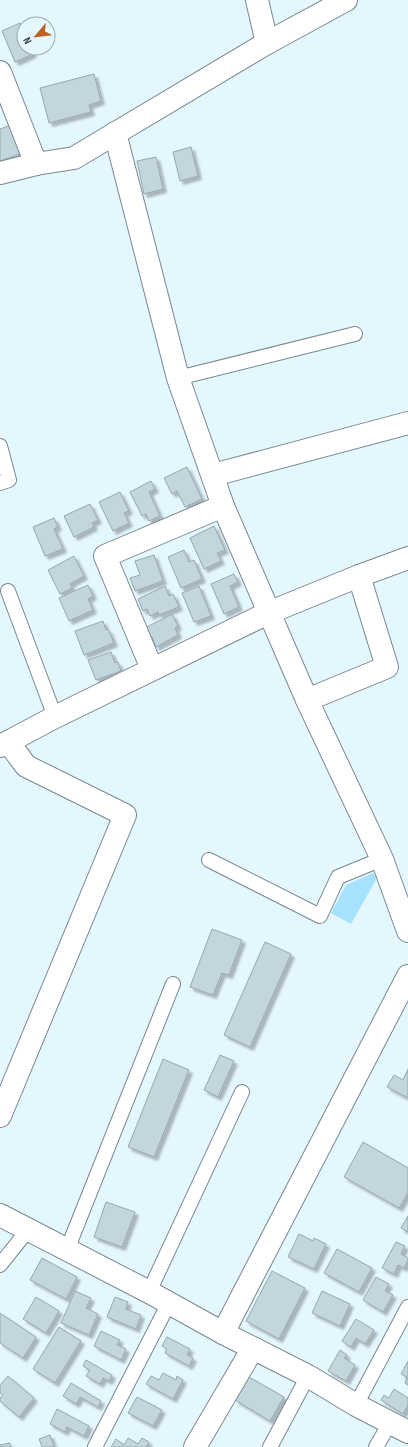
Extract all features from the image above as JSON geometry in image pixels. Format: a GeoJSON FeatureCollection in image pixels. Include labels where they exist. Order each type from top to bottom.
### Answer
{"type":"FeatureCollection","features":[{"type":"Feature","properties":{"kind":"street"},"geometry":{"type":"LineString","coordinates":[[257,0],[267,42]]}},
{"type":"Feature","properties":{"kind":"street"},"geometry":{"type":"LineString","coordinates":[[0,173],[36,164],[74,158],[267,42],[346,0]]}},
{"type":"Feature","properties":{"kind":"street"},"geometry":{"type":"LineString","coordinates":[[0,72],[36,164]]}},
{"type":"Feature","properties":{"kind":"street"},"geometry":{"type":"LineString","coordinates":[[115,133],[178,378],[223,506],[306,700],[382,859],[404,900],[408,930]]}},
{"type":"Feature","properties":{"kind":"street"},"geometry":{"type":"LineString","coordinates":[[213,475],[408,423]]}},
{"type":"Feature","properties":{"kind":"street"},"geometry":{"type":"LineString","coordinates":[[152,669],[105,556],[223,506]]}},
{"type":"Feature","properties":{"kind":"street"},"geometry":{"type":"LineString","coordinates":[[0,1116],[125,815],[26,766],[4,744],[55,717],[268,612],[408,558]]}},
{"type":"Feature","properties":{"kind":"street"},"geometry":{"type":"LineString","coordinates":[[306,700],[387,667],[359,576]]}},
{"type":"Feature","properties":{"kind":"street"},"geometry":{"type":"LineString","coordinates":[[223,1333],[408,976]]}},
{"type":"Feature","properties":{"kind":"street"},"geometry":{"type":"LineString","coordinates":[[0,1215],[149,1292],[223,1333],[308,1376],[356,1405],[399,1427]]}},
{"type":"Feature","properties":{"kind":"street"},"geometry":{"type":"LineString","coordinates":[[195,1447],[253,1348]]}},
{"type":"Feature","properties":{"kind":"lane"},"geometry":{"type":"LineString","coordinates":[[178,378],[355,334]]}},
{"type":"Feature","properties":{"kind":"lane"},"geometry":{"type":"LineString","coordinates":[[0,446],[9,480],[0,483]]}},
{"type":"Feature","properties":{"kind":"lane"},"geometry":{"type":"LineString","coordinates":[[8,591],[55,717]]}},
{"type":"Feature","properties":{"kind":"lane"},"geometry":{"type":"LineString","coordinates":[[208,860],[320,916],[338,877],[382,859]]}},
{"type":"Feature","properties":{"kind":"lane"},"geometry":{"type":"LineString","coordinates":[[67,1250],[173,984]]}},
{"type":"Feature","properties":{"kind":"lane"},"geometry":{"type":"LineString","coordinates":[[149,1292],[242,1092]]}},
{"type":"Feature","properties":{"kind":"lane"},"geometry":{"type":"LineString","coordinates":[[0,1265],[28,1230]]}},
{"type":"Feature","properties":{"kind":"lane"},"geometry":{"type":"LineString","coordinates":[[95,1447],[169,1303]]}},
{"type":"Feature","properties":{"kind":"lane"},"geometry":{"type":"LineString","coordinates":[[356,1405],[408,1307]]}},
{"type":"Feature","properties":{"kind":"lane"},"geometry":{"type":"LineString","coordinates":[[270,1447],[308,1376]]}},
{"type":"Feature","properties":{"kind":"lane"},"geometry":{"type":"LineString","coordinates":[[376,1447],[399,1427]]}},
{"type":"Feature","properties":{"kind":"shaded area"},"geometry":{"type":"Polygon","coordinates":[[[373,873],[377,878],[351,924],[331,913],[346,885],[373,873]]]}},
{"type":"Feature","properties":{"kind":"building"},"geometry":{"type":"Polygon","coordinates":[[[16,25],[16,56],[28,56],[15,62],[2,31],[16,25]]]}},
{"type":"Feature","properties":{"kind":"building"},"geometry":{"type":"Polygon","coordinates":[[[94,74],[101,101],[89,105],[91,112],[49,123],[40,88],[94,74]]]}},
{"type":"Feature","properties":{"kind":"building"},"geometry":{"type":"Polygon","coordinates":[[[14,124],[23,153],[0,161],[0,129],[14,124]]]}},
{"type":"Feature","properties":{"kind":"building"},"geometry":{"type":"Polygon","coordinates":[[[191,147],[198,176],[180,181],[173,152],[191,147]]]}},
{"type":"Feature","properties":{"kind":"building"},"geometry":{"type":"Polygon","coordinates":[[[156,157],[163,189],[144,194],[137,161],[156,157]]]}},
{"type":"Feature","properties":{"kind":"building"},"geometry":{"type":"Polygon","coordinates":[[[187,467],[202,499],[185,507],[177,491],[172,494],[164,478],[187,467]]]}},
{"type":"Feature","properties":{"kind":"building"},"geometry":{"type":"Polygon","coordinates":[[[151,481],[155,489],[149,492],[160,516],[149,521],[146,514],[142,516],[130,492],[151,481]]]}},
{"type":"Feature","properties":{"kind":"building"},"geometry":{"type":"Polygon","coordinates":[[[120,492],[129,511],[124,513],[129,523],[113,531],[99,502],[120,492]]]}},
{"type":"Feature","properties":{"kind":"building"},"geometry":{"type":"Polygon","coordinates":[[[90,504],[98,520],[92,523],[94,527],[74,537],[64,516],[90,504]]]}},
{"type":"Feature","properties":{"kind":"building"},"geometry":{"type":"Polygon","coordinates":[[[54,518],[58,527],[54,529],[63,549],[45,556],[33,527],[54,518]]]}},
{"type":"Feature","properties":{"kind":"building"},"geometry":{"type":"Polygon","coordinates":[[[214,526],[225,550],[217,553],[221,561],[204,569],[190,538],[214,526]]]}},
{"type":"Feature","properties":{"kind":"building"},"geometry":{"type":"Polygon","coordinates":[[[184,550],[189,562],[194,560],[202,579],[181,588],[168,557],[184,550]]]}},
{"type":"Feature","properties":{"kind":"building"},"geometry":{"type":"Polygon","coordinates":[[[154,555],[163,581],[135,591],[130,578],[140,575],[135,561],[154,555]]]}},
{"type":"Feature","properties":{"kind":"building"},"geometry":{"type":"Polygon","coordinates":[[[74,556],[84,576],[70,584],[72,588],[60,594],[48,570],[74,556]]]}},
{"type":"Feature","properties":{"kind":"building"},"geometry":{"type":"Polygon","coordinates":[[[234,574],[238,582],[230,586],[239,607],[224,614],[211,584],[234,574]]]}},
{"type":"Feature","properties":{"kind":"building"},"geometry":{"type":"Polygon","coordinates":[[[88,585],[93,596],[88,599],[93,610],[69,621],[59,598],[88,585]]]}},
{"type":"Feature","properties":{"kind":"building"},"geometry":{"type":"Polygon","coordinates":[[[165,586],[169,596],[173,594],[179,607],[159,615],[158,612],[150,616],[147,609],[143,611],[138,599],[165,586]]]}},
{"type":"Feature","properties":{"kind":"building"},"geometry":{"type":"Polygon","coordinates":[[[199,586],[211,616],[194,622],[182,593],[199,586]]]}},
{"type":"Feature","properties":{"kind":"building"},"geometry":{"type":"Polygon","coordinates":[[[172,614],[178,626],[175,628],[178,635],[156,647],[152,637],[148,639],[143,629],[172,614]]]}},
{"type":"Feature","properties":{"kind":"building"},"geometry":{"type":"Polygon","coordinates":[[[103,621],[106,630],[108,629],[114,643],[84,655],[75,631],[103,621]]]}},
{"type":"Feature","properties":{"kind":"building"},"geometry":{"type":"Polygon","coordinates":[[[111,652],[115,663],[118,662],[121,671],[96,680],[88,660],[111,652]]]}},
{"type":"Feature","properties":{"kind":"building"},"geometry":{"type":"Polygon","coordinates":[[[212,929],[242,940],[229,975],[222,973],[213,995],[190,987],[212,929]]]}},
{"type":"Feature","properties":{"kind":"building"},"geometry":{"type":"Polygon","coordinates":[[[265,942],[291,954],[250,1047],[224,1035],[265,942]]]}},
{"type":"Feature","properties":{"kind":"building"},"geometry":{"type":"Polygon","coordinates":[[[220,1055],[234,1061],[218,1097],[204,1090],[220,1055]]]}},
{"type":"Feature","properties":{"kind":"building"},"geometry":{"type":"Polygon","coordinates":[[[163,1059],[189,1070],[154,1157],[128,1147],[163,1059]]]}},
{"type":"Feature","properties":{"kind":"building"},"geometry":{"type":"Polygon","coordinates":[[[408,1069],[408,1098],[387,1087],[394,1075],[403,1080],[408,1069]]]}},
{"type":"Feature","properties":{"kind":"building"},"geometry":{"type":"Polygon","coordinates":[[[363,1142],[408,1168],[408,1193],[399,1208],[344,1177],[363,1142]]]}},
{"type":"Feature","properties":{"kind":"building"},"geometry":{"type":"Polygon","coordinates":[[[106,1202],[135,1212],[122,1247],[94,1237],[106,1202]]]}},
{"type":"Feature","properties":{"kind":"building"},"geometry":{"type":"Polygon","coordinates":[[[408,1216],[408,1232],[401,1228],[408,1216]]]}},
{"type":"Feature","properties":{"kind":"building"},"geometry":{"type":"Polygon","coordinates":[[[299,1234],[313,1241],[314,1238],[326,1244],[314,1269],[288,1257],[299,1234]]]}},
{"type":"Feature","properties":{"kind":"building"},"geometry":{"type":"Polygon","coordinates":[[[396,1242],[405,1246],[401,1254],[408,1258],[408,1260],[404,1268],[398,1265],[394,1274],[382,1268],[396,1242]]]}},
{"type":"Feature","properties":{"kind":"building"},"geometry":{"type":"Polygon","coordinates":[[[337,1249],[372,1268],[359,1292],[324,1273],[337,1249]]]}},
{"type":"Feature","properties":{"kind":"building"},"geometry":{"type":"Polygon","coordinates":[[[42,1258],[77,1277],[66,1299],[30,1280],[42,1258]]]}},
{"type":"Feature","properties":{"kind":"building"},"geometry":{"type":"Polygon","coordinates":[[[272,1271],[305,1288],[279,1339],[246,1321],[272,1271]]]}},
{"type":"Feature","properties":{"kind":"building"},"geometry":{"type":"Polygon","coordinates":[[[376,1277],[389,1284],[385,1291],[393,1295],[383,1312],[363,1300],[376,1277]]]}},
{"type":"Feature","properties":{"kind":"building"},"geometry":{"type":"Polygon","coordinates":[[[75,1291],[91,1298],[86,1308],[98,1314],[89,1335],[61,1323],[75,1291]]]}},
{"type":"Feature","properties":{"kind":"building"},"geometry":{"type":"Polygon","coordinates":[[[322,1291],[350,1304],[340,1326],[312,1313],[322,1291]]]}},
{"type":"Feature","properties":{"kind":"building"},"geometry":{"type":"Polygon","coordinates":[[[36,1297],[59,1311],[46,1333],[23,1319],[36,1297]]]}},
{"type":"Feature","properties":{"kind":"building"},"geometry":{"type":"Polygon","coordinates":[[[115,1297],[128,1302],[126,1309],[141,1315],[136,1329],[107,1317],[115,1297]]]}},
{"type":"Feature","properties":{"kind":"building"},"geometry":{"type":"Polygon","coordinates":[[[0,1313],[36,1337],[23,1358],[0,1343],[0,1313]]]}},
{"type":"Feature","properties":{"kind":"building"},"geometry":{"type":"Polygon","coordinates":[[[356,1319],[374,1330],[365,1344],[356,1338],[351,1347],[342,1341],[356,1319]]]}},
{"type":"Feature","properties":{"kind":"building"},"geometry":{"type":"Polygon","coordinates":[[[59,1327],[81,1341],[55,1383],[33,1369],[59,1327]]]}},
{"type":"Feature","properties":{"kind":"building"},"geometry":{"type":"Polygon","coordinates":[[[101,1331],[120,1340],[117,1345],[126,1349],[121,1360],[94,1346],[101,1331]]]}},
{"type":"Feature","properties":{"kind":"building"},"geometry":{"type":"Polygon","coordinates":[[[167,1337],[190,1349],[187,1355],[193,1358],[189,1366],[165,1353],[167,1349],[162,1346],[167,1337]]]}},
{"type":"Feature","properties":{"kind":"building"},"geometry":{"type":"Polygon","coordinates":[[[340,1350],[347,1355],[344,1358],[355,1365],[346,1381],[328,1371],[340,1350]]]}},
{"type":"Feature","properties":{"kind":"building"},"geometry":{"type":"Polygon","coordinates":[[[86,1360],[112,1375],[109,1381],[103,1378],[100,1384],[86,1376],[90,1370],[83,1366],[86,1360]]]}},
{"type":"Feature","properties":{"kind":"building"},"geometry":{"type":"Polygon","coordinates":[[[408,1361],[408,1385],[405,1383],[407,1377],[401,1374],[408,1361]]]}},
{"type":"Feature","properties":{"kind":"building"},"geometry":{"type":"Polygon","coordinates":[[[163,1373],[176,1380],[177,1376],[183,1380],[173,1399],[146,1384],[151,1376],[159,1380],[163,1373]]]}},
{"type":"Feature","properties":{"kind":"building"},"geometry":{"type":"Polygon","coordinates":[[[8,1376],[34,1398],[19,1417],[0,1401],[0,1398],[3,1395],[0,1393],[0,1385],[8,1376]]]}},
{"type":"Feature","properties":{"kind":"building"},"geometry":{"type":"Polygon","coordinates":[[[249,1377],[284,1397],[270,1421],[235,1400],[249,1377]]]}},
{"type":"Feature","properties":{"kind":"building"},"geometry":{"type":"Polygon","coordinates":[[[71,1383],[101,1401],[98,1407],[80,1397],[76,1404],[63,1396],[71,1383]]]}},
{"type":"Feature","properties":{"kind":"building"},"geometry":{"type":"Polygon","coordinates":[[[394,1389],[408,1398],[408,1405],[403,1414],[381,1400],[384,1395],[389,1398],[394,1389]]]}},
{"type":"Feature","properties":{"kind":"building"},"geometry":{"type":"Polygon","coordinates":[[[137,1397],[162,1410],[153,1426],[128,1413],[137,1397]]]}},
{"type":"Feature","properties":{"kind":"building"},"geometry":{"type":"Polygon","coordinates":[[[57,1409],[89,1426],[84,1436],[67,1427],[65,1432],[50,1424],[57,1409]]]}},
{"type":"Feature","properties":{"kind":"building"},"geometry":{"type":"Polygon","coordinates":[[[50,1435],[54,1447],[42,1447],[39,1439],[50,1435]]]}},
{"type":"Feature","properties":{"kind":"building"},"geometry":{"type":"Polygon","coordinates":[[[128,1438],[138,1444],[142,1438],[149,1442],[146,1447],[111,1447],[116,1439],[124,1445],[128,1438]]]}},
{"type":"Feature","properties":{"kind":"building"},"geometry":{"type":"Polygon","coordinates":[[[10,1443],[11,1447],[0,1447],[0,1445],[10,1443]]]}}]}
